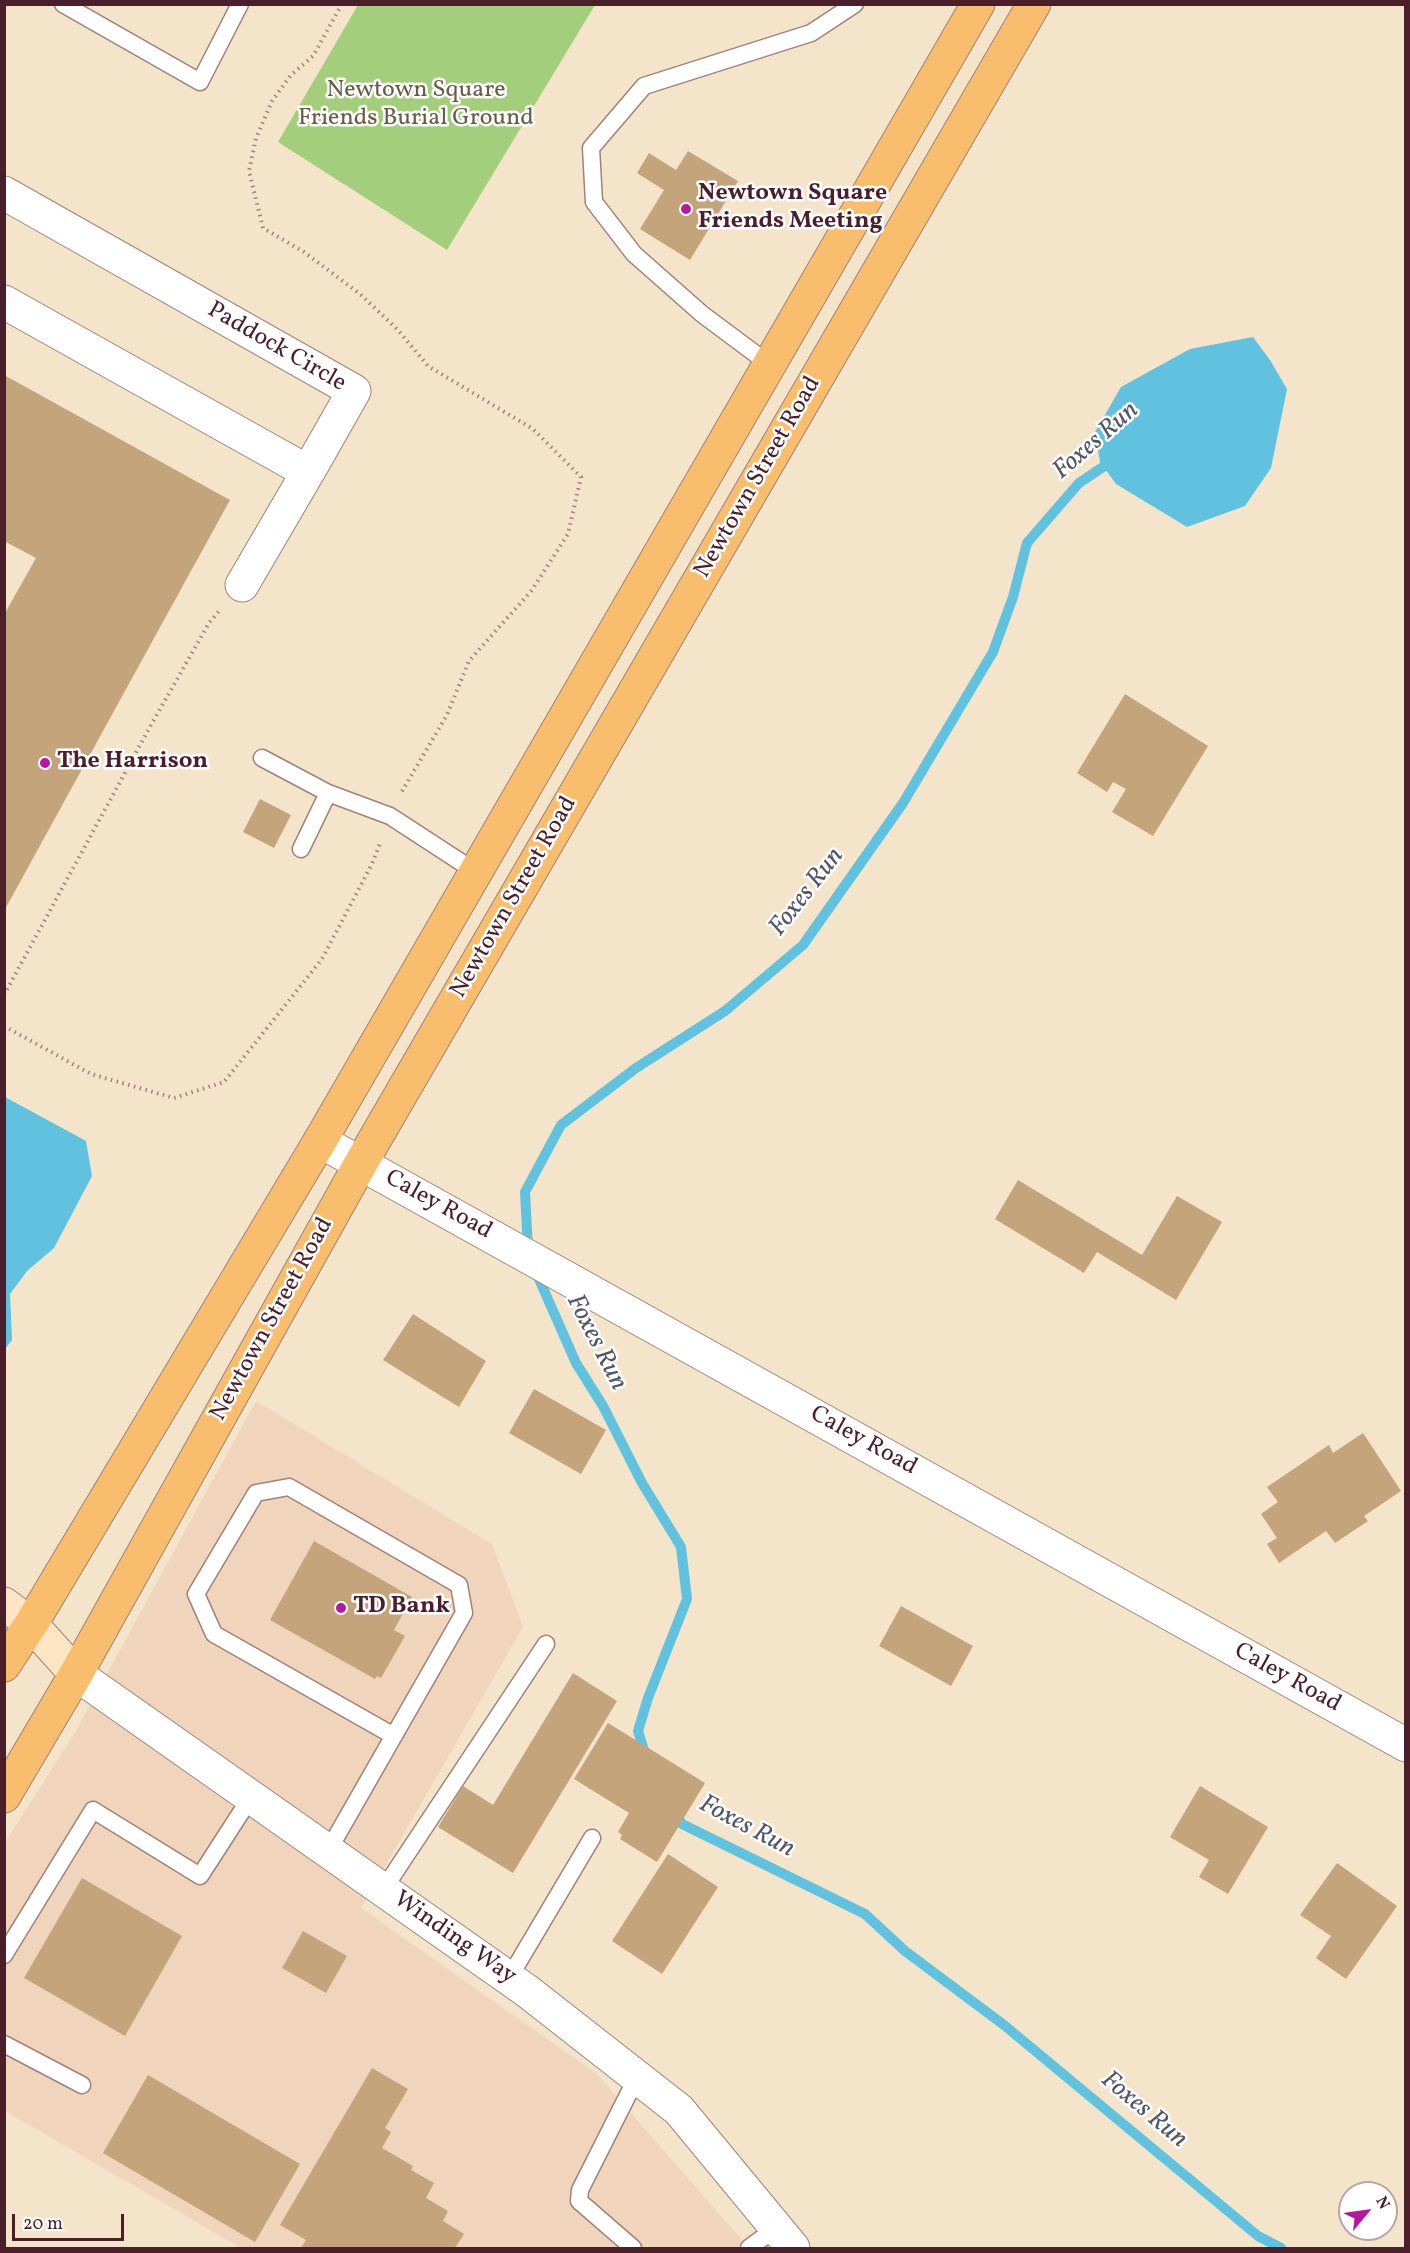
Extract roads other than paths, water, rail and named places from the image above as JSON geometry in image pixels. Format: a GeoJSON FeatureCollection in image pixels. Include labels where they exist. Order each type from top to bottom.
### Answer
{"type":"FeatureCollection","features":[{"type":"Feature","properties":{"kind":"main road","name":"Newtown Street Road"},"geometry":{"type":"LineString","coordinates":[[6,1658],[32,1624],[320,1141],[978,4]]}},
{"type":"Feature","properties":{"kind":"main road","name":"Newtown Street Road"},"geometry":{"type":"LineString","coordinates":[[4,1796],[76,1674],[361,1163],[1034,4]]}},
{"type":"Feature","properties":{"kind":"main road","name":"Winding Way"},"geometry":{"type":"LineString","coordinates":[[4,1604],[32,1624],[76,1674]]}},
{"type":"Feature","properties":{"kind":"main road","name":"Winding Way"},"geometry":{"type":"LineString","coordinates":[[6,1658],[76,1674]]}},
{"type":"Feature","properties":{"kind":"street","name":"Paddock Circle"},"geometry":{"type":"LineString","coordinates":[[4,193],[354,391],[308,471]]}},
{"type":"Feature","properties":{"kind":"street"},"geometry":{"type":"LineString","coordinates":[[4,302],[308,471],[243,585]]}},
{"type":"Feature","properties":{"kind":"street","name":"Caley Road"},"geometry":{"type":"LineString","coordinates":[[320,1141],[1406,1745]]}},
{"type":"Feature","properties":{"kind":"street","name":"Winding Way"},"geometry":{"type":"LineString","coordinates":[[76,1674],[509,1978],[679,2110],[784,2238]]}},
{"type":"Feature","properties":{"kind":"lane"},"geometry":{"type":"LineString","coordinates":[[63,4],[200,82],[240,4]]}},
{"type":"Feature","properties":{"kind":"lane"},"geometry":{"type":"LineString","coordinates":[[769,364],[702,314],[634,254],[594,202],[591,148],[644,86],[811,33],[855,4]]}},
{"type":"Feature","properties":{"kind":"lane"},"geometry":{"type":"LineString","coordinates":[[262,758],[328,792],[390,816],[476,872]]}},
{"type":"Feature","properties":{"kind":"lane"},"geometry":{"type":"LineString","coordinates":[[301,849],[328,792]]}},
{"type":"Feature","properties":{"kind":"lane"},"geometry":{"type":"LineString","coordinates":[[328,1851],[394,1736],[464,1613],[459,1585],[290,1487],[256,1493],[196,1594],[214,1634],[394,1736]]}},
{"type":"Feature","properties":{"kind":"lane"},"geometry":{"type":"LineString","coordinates":[[383,1890],[546,1644]]}},
{"type":"Feature","properties":{"kind":"lane"},"geometry":{"type":"LineString","coordinates":[[4,1955],[93,1810],[200,1876],[251,1797]]}},
{"type":"Feature","properties":{"kind":"lane"},"geometry":{"type":"LineString","coordinates":[[509,1978],[592,1838]]}},
{"type":"Feature","properties":{"kind":"lane"},"geometry":{"type":"LineString","coordinates":[[4,2044],[82,2085]]}},
{"type":"Feature","properties":{"kind":"lane"},"geometry":{"type":"LineString","coordinates":[[633,2248],[579,2201],[580,2190],[637,2077]]}},
{"type":"Feature","properties":{"kind":"lane"},"geometry":{"type":"LineString","coordinates":[[749,2248],[784,2238]]}},
{"type":"Feature","properties":{"kind":"water"},"geometry":{"type":"Polygon","coordinates":[[[1253,337],[1287,389],[1271,468],[1245,506],[1187,527],[1116,484],[1100,462],[1095,432],[1121,387],[1190,349],[1253,337]]]}},
{"type":"Feature","properties":{"kind":"water"},"geometry":{"type":"Polygon","coordinates":[[[5,1097],[86,1141],[92,1176],[54,1248],[27,1271],[10,1294],[12,1340],[5,1349],[5,1097]]]}},
{"type":"Feature","properties":{"kind":"waterway","name":"Foxes Run"},"geometry":{"type":"LineString","coordinates":[[528,1250],[525,1192],[561,1125],[636,1068],[725,1011],[803,945],[903,803],[993,652],[1013,597],[1027,543],[1079,483],[1115,459]]}},
{"type":"Feature","properties":{"kind":"waterway","name":"Foxes Run"},"geometry":{"type":"LineString","coordinates":[[535,1270],[576,1363],[603,1406],[642,1483],[681,1547],[687,1599],[648,1698],[638,1731],[646,1757]]}},
{"type":"Feature","properties":{"kind":"waterway","name":"Foxes Run"},"geometry":{"type":"LineString","coordinates":[[673,1810],[682,1824],[865,1914],[905,1951],[1004,2025],[1258,2236],[1281,2248]]}},
{"type":"Feature","properties":{"kind":"place","name":"Newtown Square Friends Meeting"},"geometry":{"type":"Point","coordinates":[686,209]}},
{"type":"Feature","properties":{"kind":"place","name":"The Harrison"},"geometry":{"type":"Point","coordinates":[45,763]}},
{"type":"Feature","properties":{"kind":"place","name":"TD Bank"},"geometry":{"type":"Point","coordinates":[341,1608]}},
{"type":"Feature","properties":{"kind":"park label","name":"Newtown Square Friends Burial Ground"},"geometry":{"type":"Point","coordinates":[416,106]}}]}
